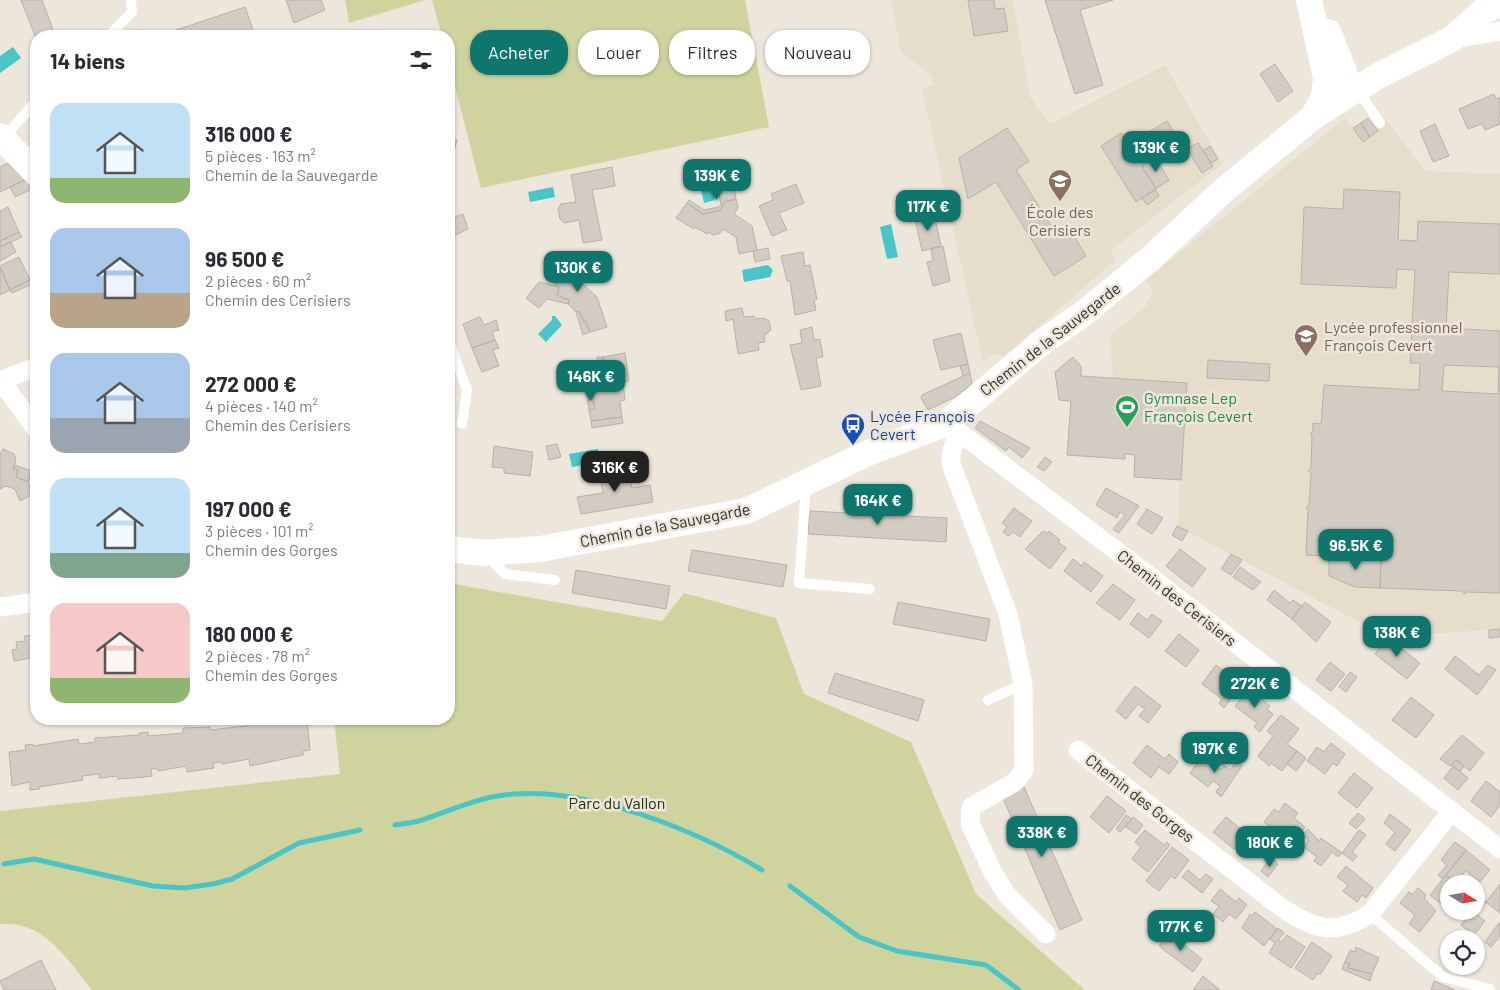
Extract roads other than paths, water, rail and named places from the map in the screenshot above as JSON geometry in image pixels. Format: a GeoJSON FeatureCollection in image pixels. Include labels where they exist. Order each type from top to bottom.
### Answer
{"type":"FeatureCollection","features":[{"type":"Feature","properties":{"kind":"street"},"geometry":{"type":"LineString","coordinates":[[1309,0],[1326,78],[1324,97],[1313,118]]}},
{"type":"Feature","properties":{"kind":"street"},"geometry":{"type":"LineString","coordinates":[[1315,0],[1353,90]]}},
{"type":"Feature","properties":{"kind":"street","name":"Chemin de la Sauvegarde"},"geometry":{"type":"LineString","coordinates":[[455,551],[484,554],[540,549],[746,511],[870,452],[952,427],[1041,343],[1083,314],[1151,258],[1223,192],[1313,118],[1353,90],[1452,39],[1482,12],[1500,3]]}},
{"type":"Feature","properties":{"kind":"street"},"geometry":{"type":"LineString","coordinates":[[1452,39],[1500,31]]}},
{"type":"Feature","properties":{"kind":"street"},"geometry":{"type":"LineString","coordinates":[[2,137],[30,167]]}},
{"type":"Feature","properties":{"kind":"street"},"geometry":{"type":"LineString","coordinates":[[30,369],[1,381],[30,421]]}},
{"type":"Feature","properties":{"kind":"street"},"geometry":{"type":"LineString","coordinates":[[952,427],[950,464],[1008,614],[1023,684],[1024,770],[1015,782],[971,807],[970,823],[992,871],[1007,895],[1046,934]]}},
{"type":"Feature","properties":{"kind":"street","name":"Chemin des Cerisiers"},"geometry":{"type":"LineString","coordinates":[[952,427],[1019,476],[1500,849]]}},
{"type":"Feature","properties":{"kind":"street"},"geometry":{"type":"LineString","coordinates":[[0,607],[30,603]]}},
{"type":"Feature","properties":{"kind":"street","name":"Chemin des Gorges"},"geometry":{"type":"LineString","coordinates":[[1078,750],[1299,920],[1317,927],[1336,929],[1353,925],[1370,914],[1452,811]]}},
{"type":"Feature","properties":{"kind":"lane"},"geometry":{"type":"LineString","coordinates":[[115,30],[132,12],[131,0]]}},
{"type":"Feature","properties":{"kind":"lane"},"geometry":{"type":"LineString","coordinates":[[1353,90],[1380,124]]}},
{"type":"Feature","properties":{"kind":"lane"},"geometry":{"type":"LineString","coordinates":[[2,137],[30,107]]}},
{"type":"Feature","properties":{"kind":"lane"},"geometry":{"type":"LineString","coordinates":[[455,358],[467,390],[462,424]]}},
{"type":"Feature","properties":{"kind":"lane"},"geometry":{"type":"LineString","coordinates":[[807,482],[799,583],[870,589]]}},
{"type":"Feature","properties":{"kind":"lane"},"geometry":{"type":"LineString","coordinates":[[484,554],[505,574],[555,580]]}},
{"type":"Feature","properties":{"kind":"lane"},"geometry":{"type":"LineString","coordinates":[[988,700],[1023,684]]}},
{"type":"Feature","properties":{"kind":"lane"},"geometry":{"type":"LineString","coordinates":[[1370,914],[1443,977],[1490,989]]}},
{"type":"Feature","properties":{"kind":"water"},"geometry":{"type":"Polygon","coordinates":[[[13,47],[21,58],[0,73],[0,56],[13,47]]]}},
{"type":"Feature","properties":{"kind":"water"},"geometry":{"type":"Polygon","coordinates":[[[710,174],[715,200],[704,203],[698,176],[710,174]]]}},
{"type":"Feature","properties":{"kind":"water"},"geometry":{"type":"Polygon","coordinates":[[[553,187],[555,197],[530,202],[528,192],[553,187]]]}},
{"type":"Feature","properties":{"kind":"water"},"geometry":{"type":"Polygon","coordinates":[[[891,224],[898,257],[887,259],[880,227],[891,224]]]}},
{"type":"Feature","properties":{"kind":"water"},"geometry":{"type":"Polygon","coordinates":[[[768,265],[773,270],[770,277],[744,282],[742,270],[768,265]]]}},
{"type":"Feature","properties":{"kind":"water"},"geometry":{"type":"Polygon","coordinates":[[[552,316],[555,316],[562,325],[546,342],[538,334],[552,320],[552,316]]]}},
{"type":"Feature","properties":{"kind":"water"},"geometry":{"type":"Polygon","coordinates":[[[598,449],[601,462],[572,467],[569,454],[598,449]]]}},
{"type":"Feature","properties":{"kind":"waterway"},"geometry":{"type":"LineString","coordinates":[[395,825],[418,821],[490,797],[502,795],[543,794],[576,798],[609,805],[675,827],[706,840],[762,870]]}},
{"type":"Feature","properties":{"kind":"waterway"},"geometry":{"type":"LineString","coordinates":[[4,864],[34,859],[153,886],[184,888],[232,879],[299,843],[360,830]]}},
{"type":"Feature","properties":{"kind":"waterway"},"geometry":{"type":"LineString","coordinates":[[790,886],[859,937],[897,951],[986,965],[1019,990]]}},
{"type":"Feature","properties":{"kind":"place","name":"École des Cerisiers"},"geometry":{"type":"Point","coordinates":[1060,202]}},
{"type":"Feature","properties":{"kind":"place","name":"Lycée professionnel François Cevert"},"geometry":{"type":"Point","coordinates":[1306,357]}},
{"type":"Feature","properties":{"kind":"place","name":"Gymnase Lep François Cevert"},"geometry":{"type":"Point","coordinates":[1127,428]}},
{"type":"Feature","properties":{"kind":"place","name":"Lycée François Cevert"},"geometry":{"type":"Point","coordinates":[853,446]}},
{"type":"Feature","properties":{"kind":"park label","name":"Parc du Vallon"},"geometry":{"type":"Point","coordinates":[617,803]}}]}
